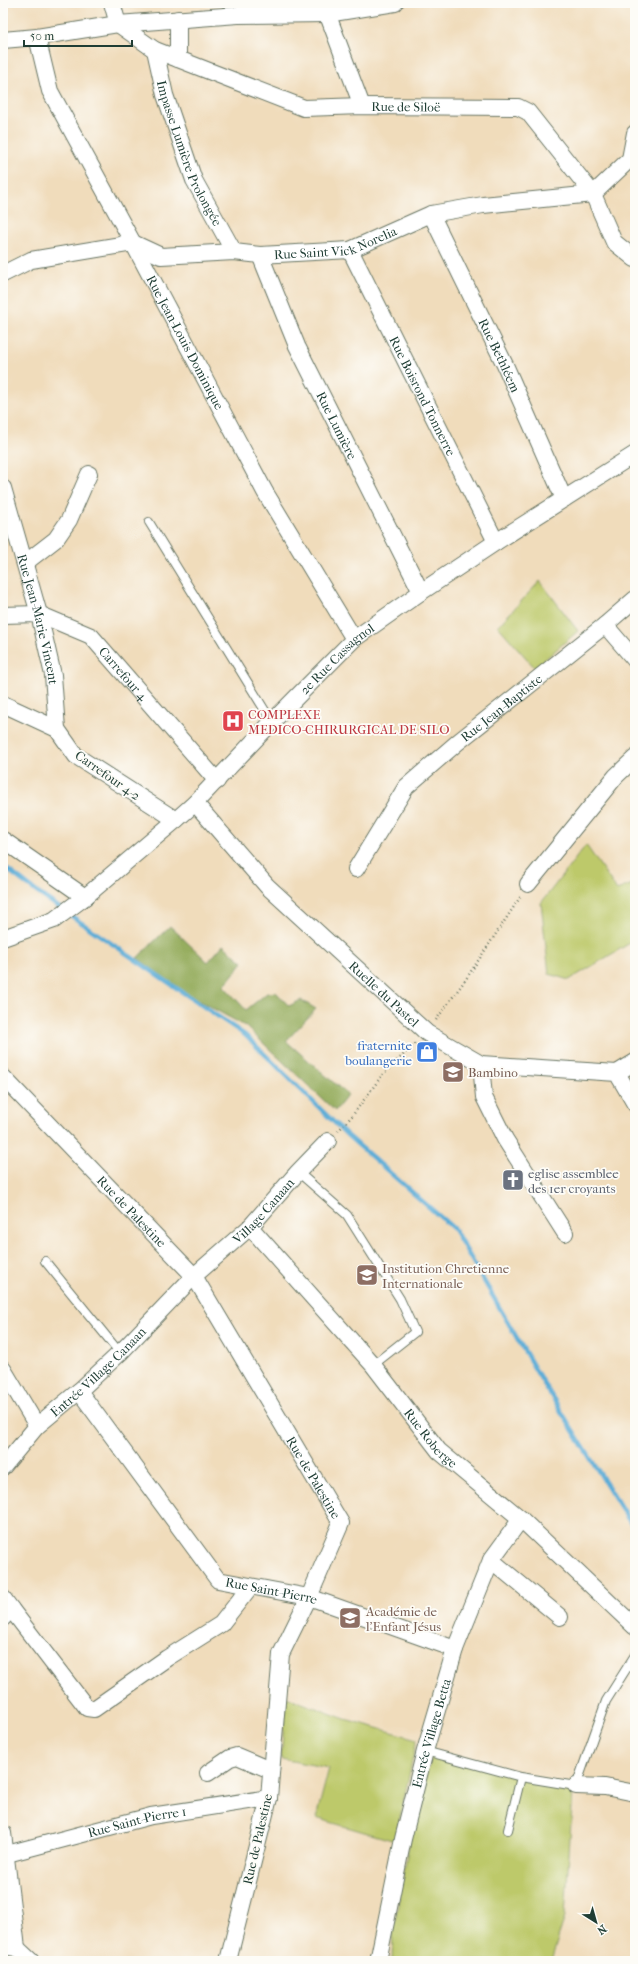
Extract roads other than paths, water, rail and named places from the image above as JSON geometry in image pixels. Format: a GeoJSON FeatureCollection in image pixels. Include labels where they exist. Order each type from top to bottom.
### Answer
{"type":"FeatureCollection","features":[{"type":"Feature","properties":{"kind":"street"},"geometry":{"type":"LineString","coordinates":[[112,3],[118,24]]}},
{"type":"Feature","properties":{"kind":"street"},"geometry":{"type":"LineString","coordinates":[[3,40],[37,37],[118,24],[396,3]]}},
{"type":"Feature","properties":{"kind":"street"},"geometry":{"type":"LineString","coordinates":[[325,8],[338,38],[362,106]]}},
{"type":"Feature","properties":{"kind":"street"},"geometry":{"type":"LineString","coordinates":[[178,19],[178,60]]}},
{"type":"Feature","properties":{"kind":"street","name":"Rue de Siloë"},"geometry":{"type":"LineString","coordinates":[[118,24],[155,50],[304,108],[362,106],[518,107],[528,112],[593,194],[614,242],[635,258]]}},
{"type":"Feature","properties":{"kind":"street","name":"Rue Jean-Louis Dominique"},"geometry":{"type":"LineString","coordinates":[[37,37],[50,91],[133,243],[265,492],[354,640]]}},
{"type":"Feature","properties":{"kind":"street","name":"Impasse Lumière Prolongée"},"geometry":{"type":"LineString","coordinates":[[155,50],[165,95],[194,180],[234,252]]}},
{"type":"Feature","properties":{"kind":"street"},"geometry":{"type":"LineString","coordinates":[[593,194],[630,159],[635,134]]}},
{"type":"Feature","properties":{"kind":"street","name":"Rue Saint Vick Norelia"},"geometry":{"type":"LineString","coordinates":[[133,243],[161,256],[234,252],[260,255],[350,250],[431,214],[483,205],[593,194]]}},
{"type":"Feature","properties":{"kind":"street","name":"Rue Bethléem"},"geometry":{"type":"LineString","coordinates":[[431,214],[506,365],[564,499]]}},
{"type":"Feature","properties":{"kind":"street"},"geometry":{"type":"LineString","coordinates":[[3,274],[31,260],[133,243]]}},
{"type":"Feature","properties":{"kind":"street","name":"Rue Boisrond Tonnerre"},"geometry":{"type":"LineString","coordinates":[[350,250],[496,542]]}},
{"type":"Feature","properties":{"kind":"street","name":"Rue Lumière"},"geometry":{"type":"LineString","coordinates":[[260,255],[297,346],[421,592]]}},
{"type":"Feature","properties":{"kind":"street","name":"2e Rue Cassagnol"},"geometry":{"type":"LineString","coordinates":[[3,938],[54,920],[80,902],[195,803],[272,722],[354,640],[421,592],[496,542],[635,454]]}},
{"type":"Feature","properties":{"kind":"street"},"geometry":{"type":"LineString","coordinates":[[25,563],[56,539],[69,520],[89,474]]}},
{"type":"Feature","properties":{"kind":"street","name":"Rue Jean-Marie Vincent"},"geometry":{"type":"LineString","coordinates":[[3,488],[39,614],[53,676],[57,729]]}},
{"type":"Feature","properties":{"kind":"street","name":"Rue Jean-Baptiste"},"geometry":{"type":"LineString","coordinates":[[356,869],[406,787],[458,742],[605,625],[635,599]]}},
{"type":"Feature","properties":{"kind":"street","name":"Carrefour 4"},"geometry":{"type":"LineString","coordinates":[[3,615],[39,614],[91,636],[216,781]]}},
{"type":"Feature","properties":{"kind":"street"},"geometry":{"type":"LineString","coordinates":[[605,625],[635,660]]}},
{"type":"Feature","properties":{"kind":"street"},"geometry":{"type":"LineString","coordinates":[[3,704],[57,729]]}},
{"type":"Feature","properties":{"kind":"street","name":"Carrefour 4-2"},"geometry":{"type":"LineString","coordinates":[[57,729],[76,756],[176,820]]}},
{"type":"Feature","properties":{"kind":"street"},"geometry":{"type":"LineString","coordinates":[[528,884],[616,776],[635,758]]}},
{"type":"Feature","properties":{"kind":"street","name":"Ruelle du Pastel"},"geometry":{"type":"LineString","coordinates":[[195,803],[266,886],[426,1033],[481,1064],[617,1073]]}},
{"type":"Feature","properties":{"kind":"street"},"geometry":{"type":"LineString","coordinates":[[3,840],[80,902]]}},
{"type":"Feature","properties":{"kind":"street"},"geometry":{"type":"LineString","coordinates":[[635,1062],[617,1073],[635,1104]]}},
{"type":"Feature","properties":{"kind":"street"},"geometry":{"type":"LineString","coordinates":[[481,1064],[484,1097],[505,1139],[565,1233]]}},
{"type":"Feature","properties":{"kind":"street","name":"Rue de Palestine"},"geometry":{"type":"LineString","coordinates":[[3,1077],[194,1276],[341,1523],[309,1597],[281,1654],[268,1798],[228,1961]]}},
{"type":"Feature","properties":{"kind":"street","name":"Village Canaan"},"geometry":{"type":"LineString","coordinates":[[194,1276],[250,1227],[298,1172],[328,1141]]}},
{"type":"Feature","properties":{"kind":"street","name":"Rue Roberge"},"geometry":{"type":"LineString","coordinates":[[250,1227],[372,1365],[439,1451],[521,1519],[635,1627]]}},
{"type":"Feature","properties":{"kind":"street","name":"Entrée Village Canaan"},"geometry":{"type":"LineString","coordinates":[[3,1467],[37,1426],[79,1391],[120,1353],[194,1276]]}},
{"type":"Feature","properties":{"kind":"street"},"geometry":{"type":"LineString","coordinates":[[3,1369],[37,1426]]}},
{"type":"Feature","properties":{"kind":"street","name":"Rue Saint-Pierre"},"geometry":{"type":"LineString","coordinates":[[79,1391],[218,1580],[309,1597],[455,1649]]}},
{"type":"Feature","properties":{"kind":"street","name":"Entrée Village Betta"},"geometry":{"type":"LineString","coordinates":[[378,1961],[403,1839],[425,1751],[455,1649],[491,1560],[521,1519]]}},
{"type":"Feature","properties":{"kind":"street"},"geometry":{"type":"LineString","coordinates":[[491,1560],[560,1617]]}},
{"type":"Feature","properties":{"kind":"street"},"geometry":{"type":"LineString","coordinates":[[6,1608],[87,1708],[94,1709],[167,1658],[221,1624],[250,1587]]}},
{"type":"Feature","properties":{"kind":"street"},"geometry":{"type":"LineString","coordinates":[[208,1773],[230,1758],[237,1756],[270,1770]]}},
{"type":"Feature","properties":{"kind":"street"},"geometry":{"type":"LineString","coordinates":[[576,1786],[605,1787],[635,1793]]}},
{"type":"Feature","properties":{"kind":"street","name":"Rue Saint-Pierre 1"},"geometry":{"type":"LineString","coordinates":[[7,1854],[151,1816],[268,1798]]}},
{"type":"Feature","properties":{"kind":"street"},"geometry":{"type":"LineString","coordinates":[[3,1833],[7,1854],[10,1947],[31,1961]]}},
{"type":"Feature","properties":{"kind":"lane"},"geometry":{"type":"LineString","coordinates":[[149,522],[272,722]]}},
{"type":"Feature","properties":{"kind":"lane"},"geometry":{"type":"LineString","coordinates":[[298,1172],[347,1216],[400,1299],[416,1332],[372,1365]]}},
{"type":"Feature","properties":{"kind":"lane"},"geometry":{"type":"LineString","coordinates":[[45,1261],[120,1353]]}},
{"type":"Feature","properties":{"kind":"lane"},"geometry":{"type":"LineString","coordinates":[[425,1751],[521,1777],[576,1786],[606,1701],[635,1655]]}},
{"type":"Feature","properties":{"kind":"lane"},"geometry":{"type":"LineString","coordinates":[[508,1830],[521,1777]]}},
{"type":"Feature","properties":{"kind":"waterway"},"geometry":{"type":"LineString","coordinates":[[3,866],[38,893],[245,1035],[347,1135],[454,1229],[536,1371],[635,1530]]}},
{"type":"Feature","properties":{"kind":"place","name":"COMPLEXE MEDICO-CHIRURGICAL DE SILO"},"geometry":{"type":"Point","coordinates":[233,721]}},
{"type":"Feature","properties":{"kind":"place","name":"fraternite boulangerie"},"geometry":{"type":"Point","coordinates":[427,1052]}},
{"type":"Feature","properties":{"kind":"place","name":"Bambino"},"geometry":{"type":"Point","coordinates":[453,1072]}},
{"type":"Feature","properties":{"kind":"place","name":"eglise assemblee des 1er croyants"},"geometry":{"type":"Point","coordinates":[513,1180]}},
{"type":"Feature","properties":{"kind":"place","name":"Institution Chretienne Internationale"},"geometry":{"type":"Point","coordinates":[367,1275]}},
{"type":"Feature","properties":{"kind":"place","name":"Académie de l'Enfant Jésus"},"geometry":{"type":"Point","coordinates":[350,1618]}}]}
